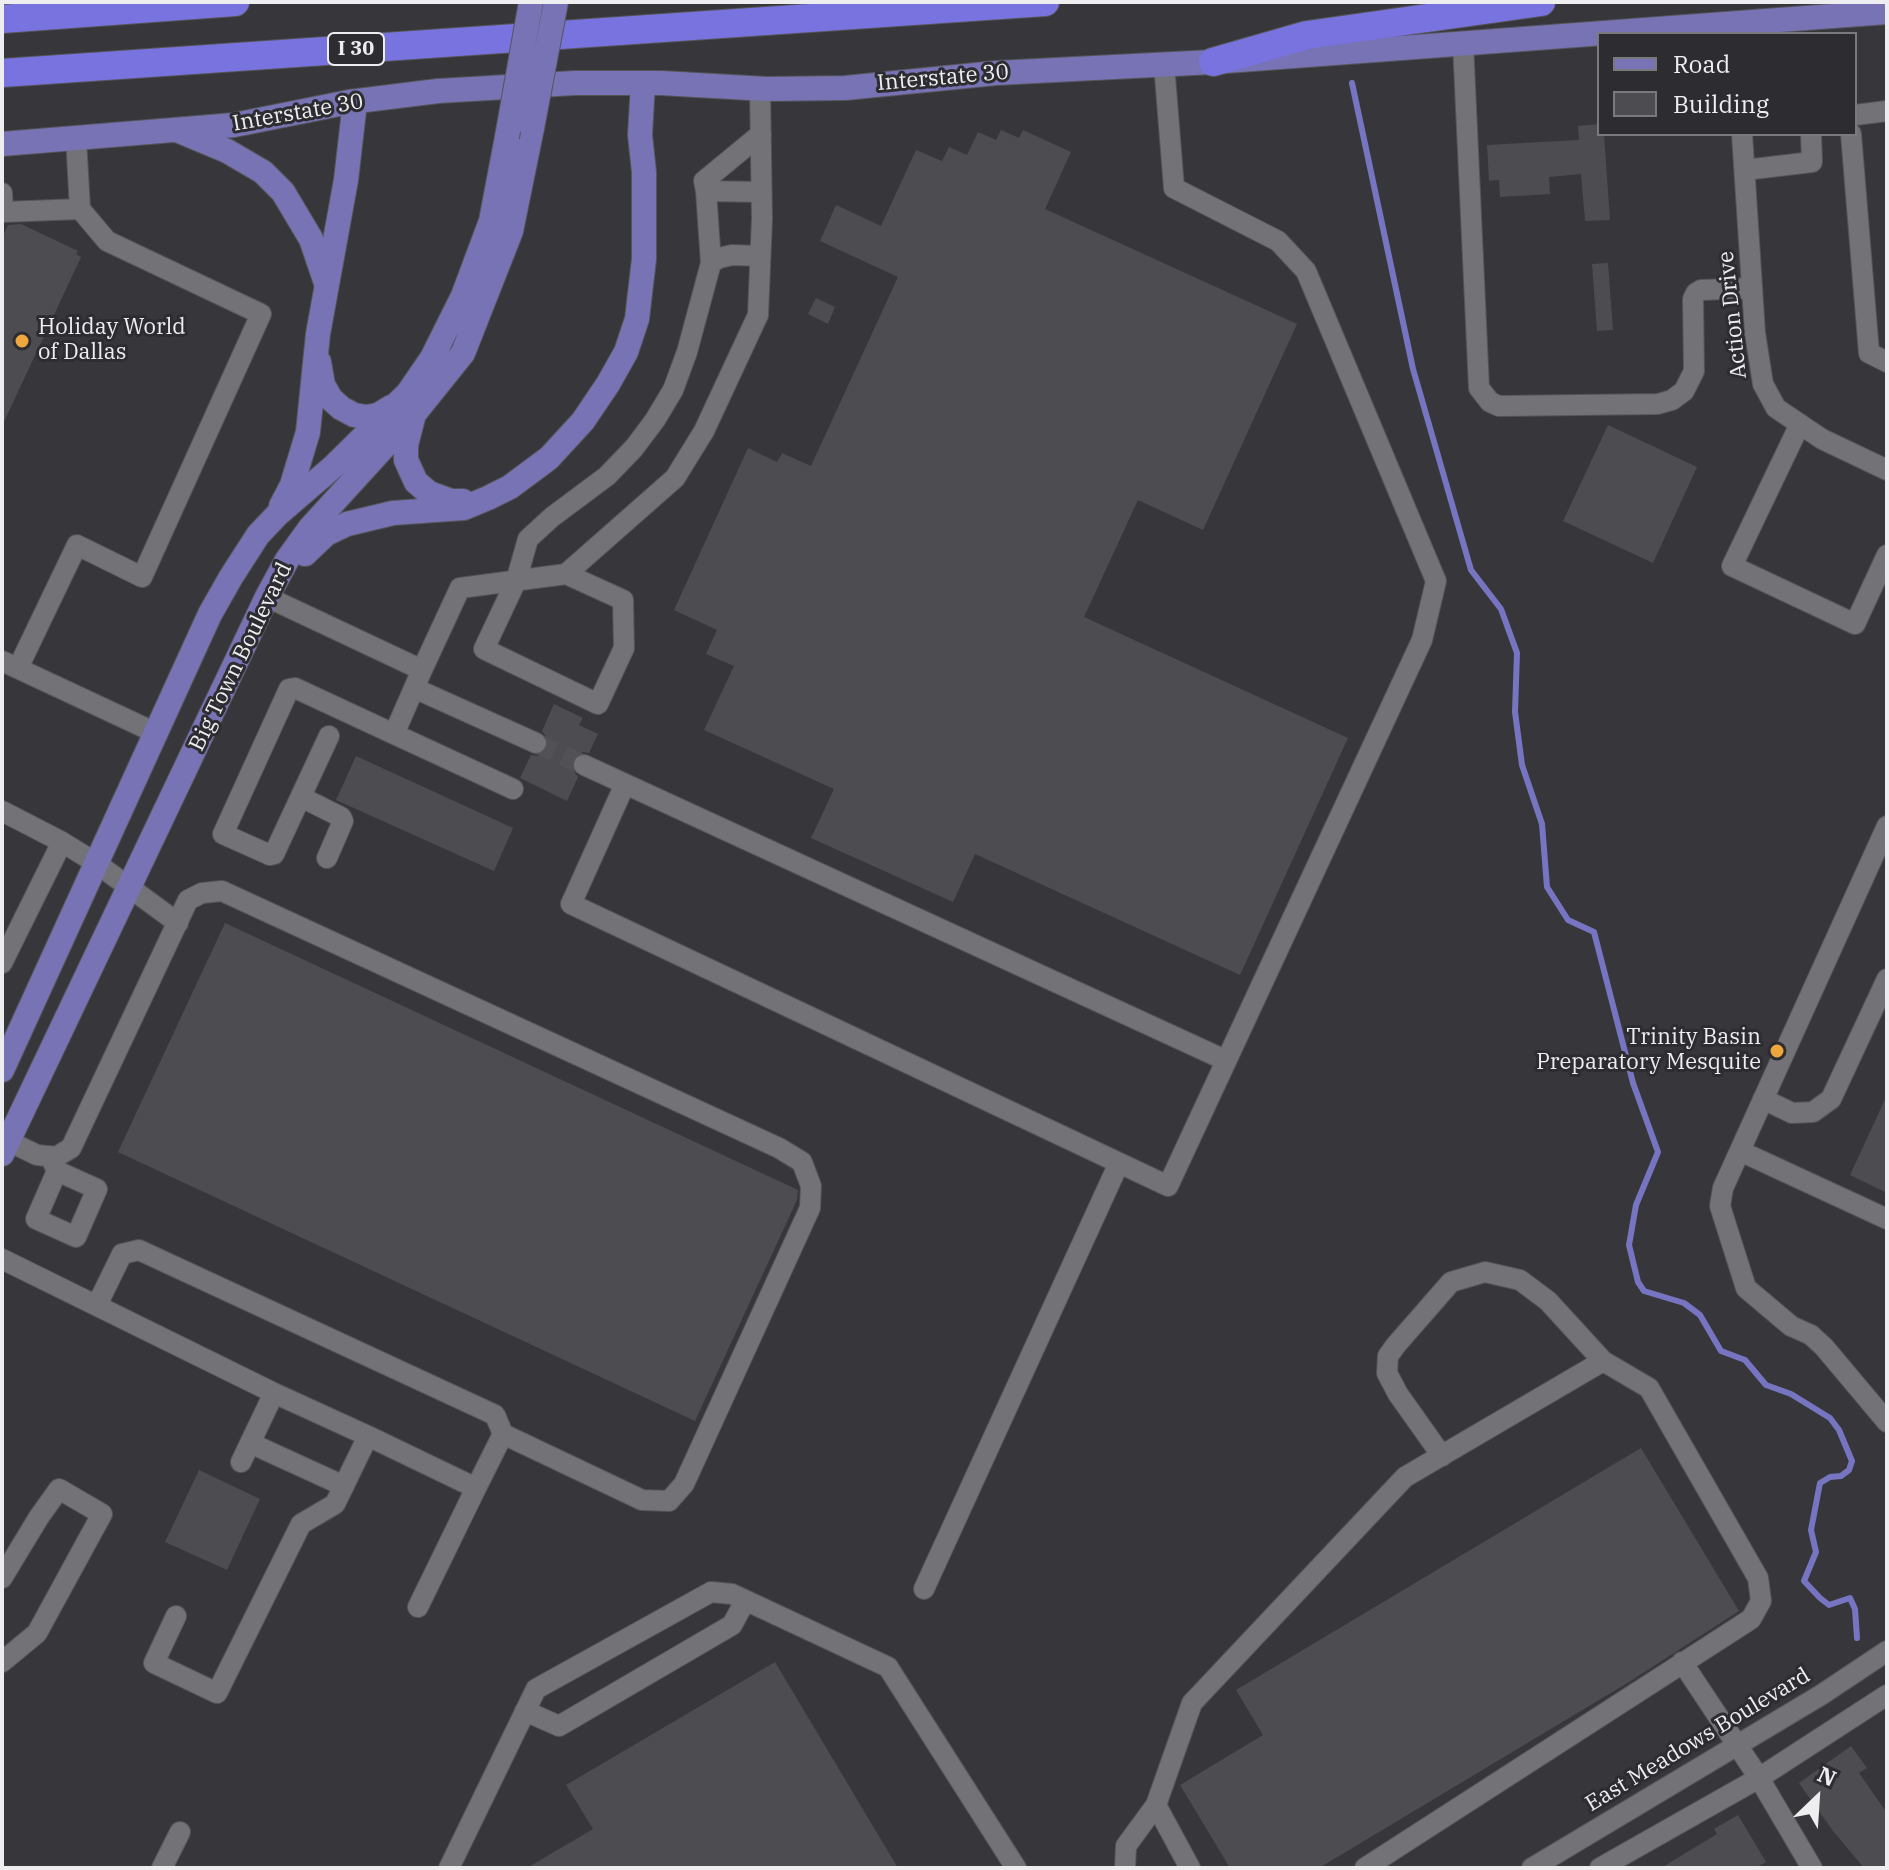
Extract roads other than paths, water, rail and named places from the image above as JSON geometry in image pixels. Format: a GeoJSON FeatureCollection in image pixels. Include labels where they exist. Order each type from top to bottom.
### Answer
{"type":"FeatureCollection","features":[{"type":"Feature","properties":{"kind":"highway"},"geometry":{"type":"LineString","coordinates":[[2,19],[235,2]]}},
{"type":"Feature","properties":{"kind":"highway","name":"I 30"},"geometry":{"type":"LineString","coordinates":[[2,73],[1045,2]]}},
{"type":"Feature","properties":{"kind":"highway"},"geometry":{"type":"LineString","coordinates":[[1213,62],[1307,35],[1541,2]]}},
{"type":"Feature","properties":{"kind":"main road","name":"Big Town Boulevard"},"geometry":{"type":"LineString","coordinates":[[4,1144],[287,560],[411,403],[463,296],[491,221],[531,2]]}},
{"type":"Feature","properties":{"kind":"main road","name":"Big Town Boulevard"},"geometry":{"type":"LineString","coordinates":[[2,1069],[210,614],[258,535],[277,515],[411,403],[463,353],[511,231],[556,2]]}},
{"type":"Feature","properties":{"kind":"main road","name":"Interstate 30"},"geometry":{"type":"LineString","coordinates":[[1663,32],[1736,28],[1887,12]]}},
{"type":"Feature","properties":{"kind":"main road","name":"Interstate 30"},"geometry":{"type":"LineString","coordinates":[[2,144],[234,125],[355,102],[438,91],[574,83],[760,89],[845,88],[996,73],[1213,62],[1597,36]]}},
{"type":"Feature","properties":{"kind":"main road"},"geometry":{"type":"LineString","coordinates":[[231,577],[267,597],[326,534],[347,524],[393,513],[464,508],[510,487],[565,443],[608,384],[626,352],[637,319],[644,259],[644,172],[640,135],[643,83]]}},
{"type":"Feature","properties":{"kind":"main road"},"geometry":{"type":"LineString","coordinates":[[277,515],[292,485],[308,432],[318,334],[346,180],[355,102]]}},
{"type":"Feature","properties":{"kind":"main road"},"geometry":{"type":"LineString","coordinates":[[177,131],[227,151],[263,172],[283,192],[311,239],[328,287]]}},
{"type":"Feature","properties":{"kind":"main road"},"geometry":{"type":"LineString","coordinates":[[318,334],[323,385],[331,399],[354,415],[378,415],[411,403],[406,460],[416,482],[429,493],[451,501],[481,501]]}},
{"type":"Feature","properties":{"kind":"street"},"geometry":{"type":"LineString","coordinates":[[1463,43],[1479,388],[1490,402],[1499,406],[1658,404],[1672,400],[1684,391],[1694,371],[1693,299],[1696,293],[1701,290],[1752,288]]}},
{"type":"Feature","properties":{"kind":"street"},"geometry":{"type":"LineString","coordinates":[[625,784],[571,904],[1168,1186],[1422,640],[1436,581],[1306,271],[1278,241],[1174,188],[1164,64]]}},
{"type":"Feature","properties":{"kind":"street"},"geometry":{"type":"LineString","coordinates":[[566,574],[675,478],[704,431],[758,315],[762,219],[760,89]]}},
{"type":"Feature","properties":{"kind":"street"},"geometry":{"type":"LineString","coordinates":[[1857,115],[1887,111]]}},
{"type":"Feature","properties":{"kind":"street"},"geometry":{"type":"LineString","coordinates":[[394,734],[460,588],[516,581],[566,574],[623,600],[624,648],[598,704],[484,649],[516,581],[528,539],[607,476],[634,448],[655,420],[681,372],[711,263],[704,181],[761,134]]}},
{"type":"Feature","properties":{"kind":"street","name":"Action Drive"},"geometry":{"type":"LineString","coordinates":[[1742,136],[1755,333],[1763,384],[1776,408],[1822,439],[1887,470]]}},
{"type":"Feature","properties":{"kind":"street"},"geometry":{"type":"LineString","coordinates":[[1745,170],[1812,162],[1811,136]]}},
{"type":"Feature","properties":{"kind":"street"},"geometry":{"type":"LineString","coordinates":[[1851,136],[1869,353],[1887,362]]}},
{"type":"Feature","properties":{"kind":"street"},"geometry":{"type":"LineString","coordinates":[[76,138],[80,209],[107,241],[261,314],[142,577],[77,545],[10,664],[156,733]]}},
{"type":"Feature","properties":{"kind":"street"},"geometry":{"type":"LineString","coordinates":[[706,191],[761,192]]}},
{"type":"Feature","properties":{"kind":"street"},"geometry":{"type":"LineString","coordinates":[[2,206],[80,209]]}},
{"type":"Feature","properties":{"kind":"street"},"geometry":{"type":"LineString","coordinates":[[711,263],[732,255],[760,256]]}},
{"type":"Feature","properties":{"kind":"street"},"geometry":{"type":"LineString","coordinates":[[1800,424],[1732,566],[1855,624],[1887,555]]}},
{"type":"Feature","properties":{"kind":"street"},"geometry":{"type":"LineString","coordinates":[[267,597],[536,743]]}},
{"type":"Feature","properties":{"kind":"street"},"geometry":{"type":"LineString","coordinates":[[329,736],[274,854],[223,834],[289,689],[295,688],[513,789]]}},
{"type":"Feature","properties":{"kind":"street"},"geometry":{"type":"LineString","coordinates":[[584,765],[1225,1060]]}},
{"type":"Feature","properties":{"kind":"street"},"geometry":{"type":"LineString","coordinates":[[301,797],[341,817],[343,821],[327,858]]}},
{"type":"Feature","properties":{"kind":"street"},"geometry":{"type":"LineString","coordinates":[[2,811],[96,863],[178,923]]}},
{"type":"Feature","properties":{"kind":"street"},"geometry":{"type":"LineString","coordinates":[[1887,826],[1723,1188],[1720,1206],[1746,1288],[1791,1326],[1811,1335],[1824,1347],[1887,1422]]}},
{"type":"Feature","properties":{"kind":"street"},"geometry":{"type":"LineString","coordinates":[[2,963],[62,842]]}},
{"type":"Feature","properties":{"kind":"street"},"geometry":{"type":"LineString","coordinates":[[4,1144],[54,1164],[56,1157],[71,1148],[188,900],[202,893],[222,891],[779,1148],[802,1162],[811,1186],[810,1208],[684,1484],[669,1501],[642,1500],[503,1434],[495,1415],[139,1250],[122,1254],[97,1305]]}},
{"type":"Feature","properties":{"kind":"street"},"geometry":{"type":"LineString","coordinates":[[1763,1099],[1792,1113],[1813,1112],[1831,1099],[1887,979]]}},
{"type":"Feature","properties":{"kind":"street"},"geometry":{"type":"LineString","coordinates":[[1740,1151],[1887,1219]]}},
{"type":"Feature","properties":{"kind":"street"},"geometry":{"type":"LineString","coordinates":[[924,1589],[1119,1163]]}},
{"type":"Feature","properties":{"kind":"street"},"geometry":{"type":"LineString","coordinates":[[2,1259],[476,1488]]}},
{"type":"Feature","properties":{"kind":"street"},"geometry":{"type":"LineString","coordinates":[[1365,1868],[1751,1619],[1761,1601],[1758,1578],[1649,1388],[1603,1361],[1548,1301],[1520,1280],[1485,1272],[1451,1282],[1388,1356],[1387,1373],[1398,1394],[1442,1456]]}},
{"type":"Feature","properties":{"kind":"street"},"geometry":{"type":"LineString","coordinates":[[1125,1868],[1126,1846],[1156,1805],[1192,1703],[1405,1477],[1603,1361]]}},
{"type":"Feature","properties":{"kind":"street"},"geometry":{"type":"LineString","coordinates":[[241,1462],[274,1393]]}},
{"type":"Feature","properties":{"kind":"street"},"geometry":{"type":"LineString","coordinates":[[418,1607],[503,1434]]}},
{"type":"Feature","properties":{"kind":"street"},"geometry":{"type":"LineString","coordinates":[[176,1616],[154,1663],[217,1693],[301,1524],[335,1504],[368,1436]]}},
{"type":"Feature","properties":{"kind":"street"},"geometry":{"type":"LineString","coordinates":[[250,1443],[344,1486]]}},
{"type":"Feature","properties":{"kind":"street"},"geometry":{"type":"LineString","coordinates":[[2,1578],[59,1489],[102,1514],[37,1633],[2,1662]]}},
{"type":"Feature","properties":{"kind":"street"},"geometry":{"type":"LineString","coordinates":[[449,1868],[536,1689],[711,1592],[732,1594],[888,1667],[1016,1868]]}},
{"type":"Feature","properties":{"kind":"street"},"geometry":{"type":"LineString","coordinates":[[525,1711],[559,1726],[732,1625],[745,1601]]}},
{"type":"Feature","properties":{"kind":"street","name":"East Meadows Boulevard"},"geometry":{"type":"LineString","coordinates":[[1532,1868],[1887,1651]]}},
{"type":"Feature","properties":{"kind":"street"},"geometry":{"type":"LineString","coordinates":[[1682,1662],[1759,1778],[1812,1868]]}},
{"type":"Feature","properties":{"kind":"street"},"geometry":{"type":"LineString","coordinates":[[1600,1868],[1759,1778],[1887,1695]]}},
{"type":"Feature","properties":{"kind":"street"},"geometry":{"type":"LineString","coordinates":[[1156,1805],[1190,1868]]}},
{"type":"Feature","properties":{"kind":"street"},"geometry":{"type":"LineString","coordinates":[[162,1868],[180,1832]]}},
{"type":"Feature","properties":{"kind":"waterway"},"geometry":{"type":"LineString","coordinates":[[1352,83],[1413,369],[1471,570],[1501,609],[1517,653],[1515,712],[1522,765],[1542,824],[1547,887],[1568,920],[1594,932],[1633,1083],[1658,1152],[1636,1205],[1629,1245],[1638,1282],[1644,1291],[1684,1303],[1700,1315],[1721,1351],[1745,1360],[1766,1385],[1791,1394],[1830,1418],[1839,1430],[1852,1461],[1849,1470],[1841,1476],[1830,1477],[1820,1483],[1811,1530],[1816,1552],[1804,1581],[1829,1605],[1850,1598],[1855,1609],[1857,1638]]}},
{"type":"Feature","properties":{"kind":"tunnel"},"geometry":{"type":"LineString","coordinates":[[536,743],[584,765]]}},
{"type":"Feature","properties":{"kind":"place","name":"Holiday World of Dallas"},"geometry":{"type":"Point","coordinates":[22,341]}},
{"type":"Feature","properties":{"kind":"place","name":"Trinity Basin Preparatory Mesquite"},"geometry":{"type":"Point","coordinates":[1777,1051]}}]}
